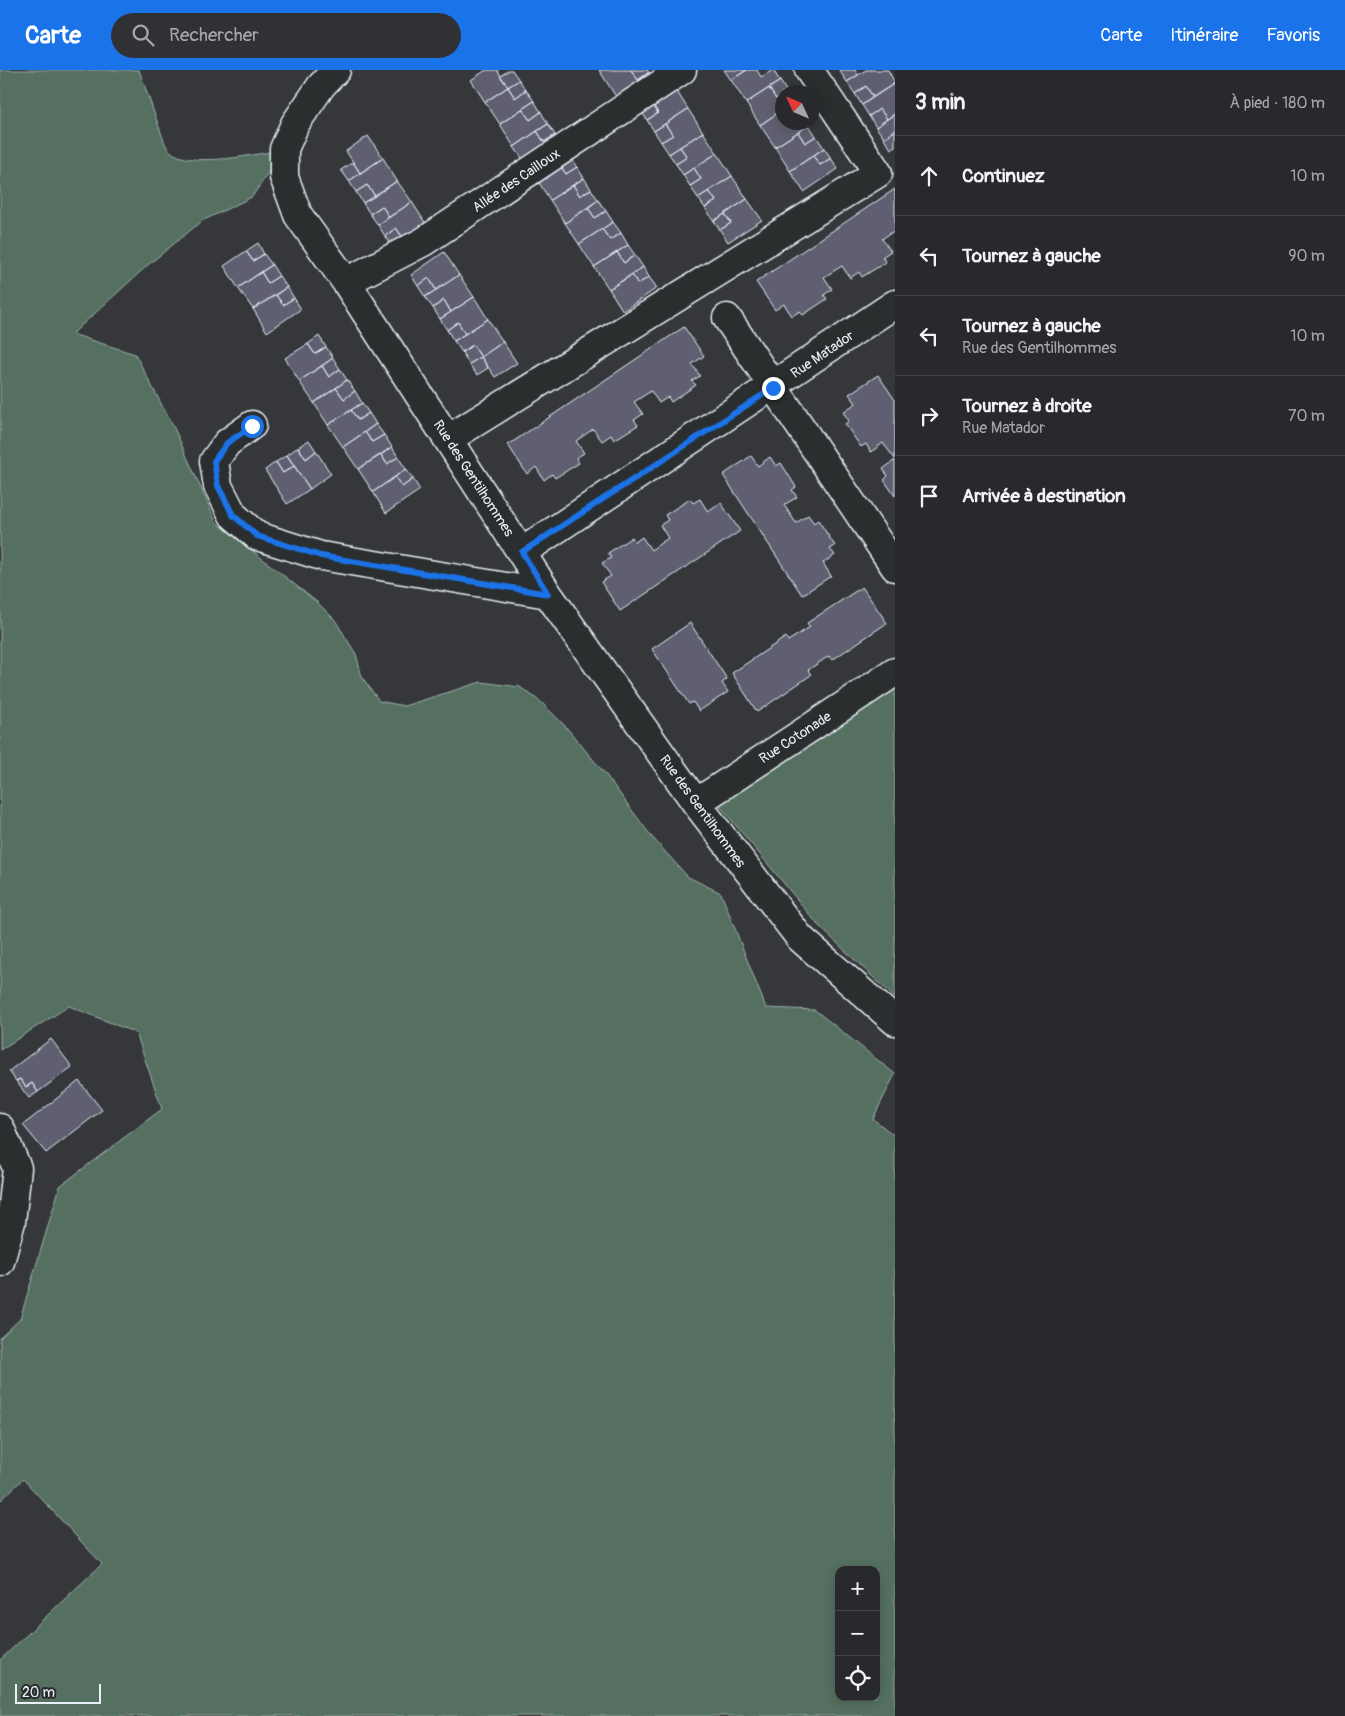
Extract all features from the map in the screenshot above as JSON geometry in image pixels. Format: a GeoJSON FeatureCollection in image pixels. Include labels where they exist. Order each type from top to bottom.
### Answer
{"type":"FeatureCollection","features":[{"type":"Feature","properties":{"kind":"street","name":"Rue des Gentilhommes"},"geometry":{"type":"LineString","coordinates":[[336,70],[320,86],[294,124],[284,149],[284,177],[298,215],[346,282],[548,594],[696,803],[800,938],[895,1020]]}},
{"type":"Feature","properties":{"kind":"street","name":"Allée des Cailloux"},"geometry":{"type":"LineString","coordinates":[[346,282],[423,242],[682,70]]}},
{"type":"Feature","properties":{"kind":"street"},"geometry":{"type":"LineString","coordinates":[[448,439],[878,173],[809,70]]}},
{"type":"Feature","properties":{"kind":"street","name":"Rue Matador"},"geometry":{"type":"LineString","coordinates":[[522,552],[773,388],[895,304]]}},
{"type":"Feature","properties":{"kind":"street"},"geometry":{"type":"LineString","coordinates":[[727,318],[895,567]]}},
{"type":"Feature","properties":{"kind":"street"},"geometry":{"type":"LineString","coordinates":[[252,426],[227,443],[214,461],[218,486],[233,515],[257,536],[321,556],[548,594]]}},
{"type":"Feature","properties":{"kind":"street","name":"Rue Cotonade"},"geometry":{"type":"LineString","coordinates":[[696,803],[895,672]]}},
{"type":"Feature","properties":{"kind":"street"},"geometry":{"type":"LineString","coordinates":[[0,1128],[17,1168],[11,1222],[0,1262]]}},
{"type":"Feature","properties":{"kind":"green space"},"geometry":{"type":"Polygon","coordinates":[[[0,70],[139,70],[165,143],[170,151],[179,156],[192,159],[225,159],[284,149],[252,197],[202,221],[149,264],[72,334],[135,354],[175,430],[216,522],[318,603],[335,620],[356,654],[362,677],[379,701],[404,706],[481,682],[520,687],[541,702],[566,727],[606,775],[651,836],[688,877],[721,893],[766,1008],[815,1010],[895,1074],[873,1119],[895,1136],[895,1716],[0,1716],[0,1660],[102,1564],[23,1479],[0,1501],[0,1338],[20,1319],[60,1186],[162,1109],[136,1033],[69,1006],[0,1050],[0,70]]]}},
{"type":"Feature","properties":{"kind":"green space"},"geometry":{"type":"Polygon","coordinates":[[[895,687],[895,998],[819,926],[719,805],[895,687]]]}},
{"type":"Feature","properties":{"kind":"building"},"geometry":{"type":"Polygon","coordinates":[[[486,70],[497,70],[508,87],[485,102],[471,80],[486,70]]]}},
{"type":"Feature","properties":{"kind":"building"},"geometry":{"type":"Polygon","coordinates":[[[512,70],[519,80],[508,87],[500,76],[512,70]]]}},
{"type":"Feature","properties":{"kind":"building"},"geometry":{"type":"Polygon","coordinates":[[[599,70],[631,70],[638,80],[649,72],[656,84],[622,106],[599,70]]]}},
{"type":"Feature","properties":{"kind":"building"},"geometry":{"type":"Polygon","coordinates":[[[631,70],[647,70],[649,72],[638,80],[631,70]]]}},
{"type":"Feature","properties":{"kind":"building"},"geometry":{"type":"Polygon","coordinates":[[[724,70],[747,70],[731,80],[724,70]]]}},
{"type":"Feature","properties":{"kind":"building"},"geometry":{"type":"Polygon","coordinates":[[[747,70],[757,70],[761,77],[773,70],[780,81],[746,103],[731,80],[747,70]]]}},
{"type":"Feature","properties":{"kind":"building"},"geometry":{"type":"Polygon","coordinates":[[[839,70],[855,70],[858,75],[847,82],[839,70]]]}},
{"type":"Feature","properties":{"kind":"building"},"geometry":{"type":"Polygon","coordinates":[[[866,70],[888,70],[895,83],[873,97],[866,86],[855,94],[847,82],[866,70]]]}},
{"type":"Feature","properties":{"kind":"building"},"geometry":{"type":"Polygon","coordinates":[[[519,80],[526,90],[515,98],[508,87],[519,80]]]}},
{"type":"Feature","properties":{"kind":"building"},"geometry":{"type":"Polygon","coordinates":[[[780,81],[783,85],[775,85],[775,97],[769,88],[780,81]]]}},
{"type":"Feature","properties":{"kind":"building"},"geometry":{"type":"Polygon","coordinates":[[[895,83],[895,114],[887,119],[880,109],[869,116],[862,105],[895,83]]]}},
{"type":"Feature","properties":{"kind":"building"},"geometry":{"type":"Polygon","coordinates":[[[866,86],[873,97],[862,105],[855,94],[866,86]]]}},
{"type":"Feature","properties":{"kind":"building"},"geometry":{"type":"Polygon","coordinates":[[[508,87],[515,98],[526,90],[534,101],[500,124],[485,102],[508,87]]]}},
{"type":"Feature","properties":{"kind":"building"},"geometry":{"type":"Polygon","coordinates":[[[674,87],[688,109],[654,131],[647,120],[658,113],[651,102],[674,87]]]}},
{"type":"Feature","properties":{"kind":"building"},"geometry":{"type":"Polygon","coordinates":[[[769,88],[775,97],[775,115],[760,125],[746,103],[769,88]]]}},
{"type":"Feature","properties":{"kind":"building"},"geometry":{"type":"Polygon","coordinates":[[[534,101],[541,112],[530,120],[522,109],[534,101]]]}},
{"type":"Feature","properties":{"kind":"building"},"geometry":{"type":"Polygon","coordinates":[[[651,102],[658,113],[647,120],[640,109],[651,102]]]}},
{"type":"Feature","properties":{"kind":"building"},"geometry":{"type":"Polygon","coordinates":[[[522,109],[530,120],[541,112],[548,124],[514,147],[500,124],[522,109]]]}},
{"type":"Feature","properties":{"kind":"building"},"geometry":{"type":"Polygon","coordinates":[[[688,109],[703,132],[669,154],[661,142],[673,135],[665,124],[688,109]]]}},
{"type":"Feature","properties":{"kind":"building"},"geometry":{"type":"Polygon","coordinates":[[[880,109],[887,119],[876,127],[869,116],[880,109]]]}},
{"type":"Feature","properties":{"kind":"building"},"geometry":{"type":"Polygon","coordinates":[[[895,114],[895,131],[884,138],[876,127],[895,114]]]}},
{"type":"Feature","properties":{"kind":"building"},"geometry":{"type":"Polygon","coordinates":[[[775,115],[775,130],[801,130],[775,147],[760,125],[775,115]]]}},
{"type":"Feature","properties":{"kind":"building"},"geometry":{"type":"Polygon","coordinates":[[[548,124],[555,135],[544,142],[537,131],[548,124]]]}},
{"type":"Feature","properties":{"kind":"building"},"geometry":{"type":"Polygon","coordinates":[[[665,124],[673,135],[661,142],[654,131],[665,124]]]}},
{"type":"Feature","properties":{"kind":"building"},"geometry":{"type":"Polygon","coordinates":[[[801,130],[812,130],[816,136],[805,143],[798,132],[801,130]]]}},
{"type":"Feature","properties":{"kind":"building"},"geometry":{"type":"Polygon","coordinates":[[[895,130],[895,146],[891,149],[884,138],[895,130]]]}},
{"type":"Feature","properties":{"kind":"building"},"geometry":{"type":"Polygon","coordinates":[[[537,131],[544,142],[555,135],[563,146],[529,168],[514,147],[537,131]]]}},
{"type":"Feature","properties":{"kind":"building"},"geometry":{"type":"Polygon","coordinates":[[[703,132],[717,153],[683,175],[676,164],[687,157],[680,147],[703,132]]]}},
{"type":"Feature","properties":{"kind":"building"},"geometry":{"type":"Polygon","coordinates":[[[798,132],[805,143],[816,136],[824,148],[790,171],[775,147],[798,132]]]}},
{"type":"Feature","properties":{"kind":"building"},"geometry":{"type":"Polygon","coordinates":[[[368,136],[383,158],[360,173],[346,151],[368,136]]]}},
{"type":"Feature","properties":{"kind":"building"},"geometry":{"type":"Polygon","coordinates":[[[680,147],[687,157],[676,164],[669,154],[680,147]]]}},
{"type":"Feature","properties":{"kind":"building"},"geometry":{"type":"Polygon","coordinates":[[[824,148],[831,158],[820,165],[813,156],[824,148]]]}},
{"type":"Feature","properties":{"kind":"building"},"geometry":{"type":"Polygon","coordinates":[[[717,153],[732,176],[698,198],[690,186],[701,179],[694,168],[717,153]]]}},
{"type":"Feature","properties":{"kind":"building"},"geometry":{"type":"Polygon","coordinates":[[[570,156],[577,167],[566,174],[559,164],[570,156]]]}},
{"type":"Feature","properties":{"kind":"building"},"geometry":{"type":"Polygon","coordinates":[[[813,156],[820,165],[831,158],[838,169],[804,192],[790,171],[813,156]]]}},
{"type":"Feature","properties":{"kind":"building"},"geometry":{"type":"Polygon","coordinates":[[[383,158],[397,181],[375,196],[367,185],[356,192],[349,181],[383,158]]]}},
{"type":"Feature","properties":{"kind":"building"},"geometry":{"type":"Polygon","coordinates":[[[353,162],[360,173],[349,181],[341,170],[353,162]]]}},
{"type":"Feature","properties":{"kind":"building"},"geometry":{"type":"Polygon","coordinates":[[[559,164],[566,174],[577,167],[584,178],[550,200],[536,178],[559,164]]]}},
{"type":"Feature","properties":{"kind":"building"},"geometry":{"type":"Polygon","coordinates":[[[694,168],[701,179],[690,186],[683,175],[694,168]]]}},
{"type":"Feature","properties":{"kind":"building"},"geometry":{"type":"Polygon","coordinates":[[[732,176],[747,199],[714,221],[705,208],[716,201],[709,191],[732,176]]]}},
{"type":"Feature","properties":{"kind":"building"},"geometry":{"type":"Polygon","coordinates":[[[584,178],[591,189],[580,196],[573,185],[584,178]]]}},
{"type":"Feature","properties":{"kind":"building"},"geometry":{"type":"Polygon","coordinates":[[[397,181],[412,202],[389,217],[382,206],[370,214],[363,203],[397,181]]]}},
{"type":"Feature","properties":{"kind":"building"},"geometry":{"type":"Polygon","coordinates":[[[367,185],[375,196],[363,203],[356,192],[367,185]]]}},
{"type":"Feature","properties":{"kind":"building"},"geometry":{"type":"Polygon","coordinates":[[[573,185],[580,196],[591,189],[598,200],[565,223],[550,200],[573,185]]]}},
{"type":"Feature","properties":{"kind":"building"},"geometry":{"type":"Polygon","coordinates":[[[895,189],[895,230],[882,239],[891,251],[882,257],[886,262],[862,277],[859,272],[850,278],[842,266],[824,277],[832,289],[824,295],[827,299],[803,315],[800,311],[792,316],[784,304],[775,310],[756,282],[895,189]]]}},
{"type":"Feature","properties":{"kind":"building"},"geometry":{"type":"Polygon","coordinates":[[[709,191],[716,201],[705,208],[698,198],[709,191]]]}},
{"type":"Feature","properties":{"kind":"building"},"geometry":{"type":"Polygon","coordinates":[[[747,199],[762,220],[728,242],[720,230],[731,223],[725,214],[747,199]]]}},
{"type":"Feature","properties":{"kind":"building"},"geometry":{"type":"Polygon","coordinates":[[[598,200],[606,211],[595,218],[588,208],[598,200]]]}},
{"type":"Feature","properties":{"kind":"building"},"geometry":{"type":"Polygon","coordinates":[[[412,202],[426,224],[404,239],[396,228],[385,236],[378,225],[412,202]]]}},
{"type":"Feature","properties":{"kind":"building"},"geometry":{"type":"Polygon","coordinates":[[[382,206],[389,217],[378,225],[370,214],[382,206]]]}},
{"type":"Feature","properties":{"kind":"building"},"geometry":{"type":"Polygon","coordinates":[[[588,208],[595,218],[606,211],[613,222],[579,244],[565,223],[588,208]]]}},
{"type":"Feature","properties":{"kind":"building"},"geometry":{"type":"Polygon","coordinates":[[[725,214],[731,223],[720,230],[714,221],[725,214]]]}},
{"type":"Feature","properties":{"kind":"building"},"geometry":{"type":"Polygon","coordinates":[[[613,222],[621,233],[610,240],[602,229],[613,222]]]}},
{"type":"Feature","properties":{"kind":"building"},"geometry":{"type":"Polygon","coordinates":[[[396,228],[404,239],[392,246],[385,236],[396,228]]]}},
{"type":"Feature","properties":{"kind":"building"},"geometry":{"type":"Polygon","coordinates":[[[602,229],[610,240],[621,233],[628,245],[594,267],[579,244],[602,229]]]}},
{"type":"Feature","properties":{"kind":"building"},"geometry":{"type":"Polygon","coordinates":[[[258,243],[264,254],[253,261],[246,251],[258,243]]]}},
{"type":"Feature","properties":{"kind":"building"},"geometry":{"type":"Polygon","coordinates":[[[628,245],[635,255],[624,263],[617,252],[628,245]]]}},
{"type":"Feature","properties":{"kind":"building"},"geometry":{"type":"Polygon","coordinates":[[[246,251],[253,261],[264,254],[272,265],[238,288],[224,266],[246,251]]]}},
{"type":"Feature","properties":{"kind":"building"},"geometry":{"type":"Polygon","coordinates":[[[444,252],[459,275],[436,290],[429,278],[418,286],[411,275],[444,252]]]}},
{"type":"Feature","properties":{"kind":"building"},"geometry":{"type":"Polygon","coordinates":[[[617,252],[624,263],[635,255],[643,267],[609,289],[594,267],[617,252]]]}},
{"type":"Feature","properties":{"kind":"building"},"geometry":{"type":"Polygon","coordinates":[[[272,265],[279,276],[268,283],[261,272],[272,265]]]}},
{"type":"Feature","properties":{"kind":"building"},"geometry":{"type":"Polygon","coordinates":[[[643,267],[649,277],[638,284],[632,275],[643,267]]]}},
{"type":"Feature","properties":{"kind":"building"},"geometry":{"type":"Polygon","coordinates":[[[261,272],[268,283],[279,276],[287,287],[253,309],[238,288],[261,272]]]}},
{"type":"Feature","properties":{"kind":"building"},"geometry":{"type":"Polygon","coordinates":[[[459,275],[474,297],[451,312],[444,300],[433,308],[425,297],[459,275]]]}},
{"type":"Feature","properties":{"kind":"building"},"geometry":{"type":"Polygon","coordinates":[[[632,275],[638,284],[649,277],[657,288],[623,311],[609,289],[632,275]]]}},
{"type":"Feature","properties":{"kind":"building"},"geometry":{"type":"Polygon","coordinates":[[[429,278],[436,290],[425,297],[418,286],[429,278]]]}},
{"type":"Feature","properties":{"kind":"building"},"geometry":{"type":"Polygon","coordinates":[[[287,287],[294,298],[283,305],[276,295],[287,287]]]}},
{"type":"Feature","properties":{"kind":"building"},"geometry":{"type":"Polygon","coordinates":[[[276,295],[283,305],[294,298],[301,309],[267,332],[253,309],[276,295]]]}},
{"type":"Feature","properties":{"kind":"building"},"geometry":{"type":"Polygon","coordinates":[[[474,297],[488,319],[465,334],[458,322],[447,330],[440,319],[474,297]]]}},
{"type":"Feature","properties":{"kind":"building"},"geometry":{"type":"Polygon","coordinates":[[[444,300],[451,312],[440,319],[433,308],[444,300]]]}},
{"type":"Feature","properties":{"kind":"building"},"geometry":{"type":"Polygon","coordinates":[[[488,319],[503,342],[481,357],[473,345],[462,352],[454,341],[488,319]]]}},
{"type":"Feature","properties":{"kind":"building"},"geometry":{"type":"Polygon","coordinates":[[[458,322],[465,334],[454,341],[447,330],[458,322]]]}},
{"type":"Feature","properties":{"kind":"building"},"geometry":{"type":"Polygon","coordinates":[[[684,327],[704,356],[692,364],[700,376],[692,381],[696,385],[671,402],[668,397],[659,403],[651,391],[634,402],[643,414],[634,420],[638,425],[614,440],[611,435],[602,441],[593,429],[576,441],[584,453],[576,458],[579,463],[555,478],[552,474],[544,480],[536,467],[527,474],[508,445],[684,327]]]}},
{"type":"Feature","properties":{"kind":"building"},"geometry":{"type":"Polygon","coordinates":[[[319,336],[326,347],[315,354],[308,344],[319,336]]]}},
{"type":"Feature","properties":{"kind":"building"},"geometry":{"type":"Polygon","coordinates":[[[503,342],[517,363],[495,377],[481,357],[503,342]]]}},
{"type":"Feature","properties":{"kind":"building"},"geometry":{"type":"Polygon","coordinates":[[[308,344],[315,354],[326,347],[333,358],[299,381],[285,358],[308,344]]]}},
{"type":"Feature","properties":{"kind":"building"},"geometry":{"type":"Polygon","coordinates":[[[473,345],[481,357],[469,364],[462,352],[473,345]]]}},
{"type":"Feature","properties":{"kind":"building"},"geometry":{"type":"Polygon","coordinates":[[[481,357],[488,368],[477,375],[469,364],[481,357]]]}},
{"type":"Feature","properties":{"kind":"building"},"geometry":{"type":"Polygon","coordinates":[[[333,358],[340,369],[329,377],[322,366],[333,358]]]}},
{"type":"Feature","properties":{"kind":"building"},"geometry":{"type":"Polygon","coordinates":[[[322,366],[329,377],[340,369],[347,380],[314,403],[299,381],[322,366]]]}},
{"type":"Feature","properties":{"kind":"building"},"geometry":{"type":"Polygon","coordinates":[[[878,375],[895,400],[895,459],[883,443],[871,452],[866,444],[861,447],[845,424],[849,421],[843,412],[856,403],[849,394],[878,375]]]}},
{"type":"Feature","properties":{"kind":"building"},"geometry":{"type":"Polygon","coordinates":[[[347,380],[355,391],[344,399],[336,388],[347,380]]]}},
{"type":"Feature","properties":{"kind":"building"},"geometry":{"type":"Polygon","coordinates":[[[336,388],[344,399],[355,391],[362,403],[328,425],[314,403],[336,388]]]}},
{"type":"Feature","properties":{"kind":"building"},"geometry":{"type":"Polygon","coordinates":[[[362,403],[369,413],[358,420],[351,410],[362,403]]]}},
{"type":"Feature","properties":{"kind":"building"},"geometry":{"type":"Polygon","coordinates":[[[351,410],[358,420],[369,413],[376,424],[343,447],[328,425],[351,410]]]}},
{"type":"Feature","properties":{"kind":"building"},"geometry":{"type":"Polygon","coordinates":[[[376,424],[384,435],[372,442],[365,432],[376,424]]]}},
{"type":"Feature","properties":{"kind":"building"},"geometry":{"type":"Polygon","coordinates":[[[365,432],[372,442],[384,435],[392,447],[358,469],[343,447],[365,432]]]}},
{"type":"Feature","properties":{"kind":"building"},"geometry":{"type":"Polygon","coordinates":[[[309,440],[316,451],[306,459],[298,447],[309,440]]]}},
{"type":"Feature","properties":{"kind":"building"},"geometry":{"type":"Polygon","coordinates":[[[298,447],[306,459],[316,451],[331,474],[310,489],[287,455],[298,447]]]}},
{"type":"Feature","properties":{"kind":"building"},"geometry":{"type":"Polygon","coordinates":[[[392,447],[398,457],[387,464],[381,455],[392,447]]]}},
{"type":"Feature","properties":{"kind":"building"},"geometry":{"type":"Polygon","coordinates":[[[287,455],[294,466],[283,473],[276,462],[287,455]]]}},
{"type":"Feature","properties":{"kind":"building"},"geometry":{"type":"Polygon","coordinates":[[[381,455],[387,464],[398,457],[406,469],[373,492],[358,469],[381,455]]]}},
{"type":"Feature","properties":{"kind":"building"},"geometry":{"type":"Polygon","coordinates":[[[751,456],[758,466],[770,457],[776,466],[781,463],[796,487],[792,490],[797,497],[784,505],[796,523],[808,515],[814,523],[818,520],[835,546],[830,549],[835,555],[823,563],[831,576],[802,595],[723,475],[751,456]]]}},
{"type":"Feature","properties":{"kind":"building"},"geometry":{"type":"Polygon","coordinates":[[[895,460],[895,496],[884,480],[888,476],[883,469],[895,460]]]}},
{"type":"Feature","properties":{"kind":"building"},"geometry":{"type":"Polygon","coordinates":[[[276,462],[283,473],[294,466],[310,489],[287,504],[265,470],[276,462]]]}},
{"type":"Feature","properties":{"kind":"building"},"geometry":{"type":"Polygon","coordinates":[[[406,469],[413,479],[402,487],[395,477],[406,469]]]}},
{"type":"Feature","properties":{"kind":"building"},"geometry":{"type":"Polygon","coordinates":[[[395,477],[402,487],[413,479],[420,490],[386,513],[373,492],[395,477]]]}},
{"type":"Feature","properties":{"kind":"building"},"geometry":{"type":"Polygon","coordinates":[[[690,499],[693,503],[700,499],[708,512],[721,503],[740,531],[620,611],[601,582],[611,576],[602,563],[611,558],[608,553],[632,537],[635,542],[642,537],[651,550],[668,538],[660,525],[668,520],[665,515],[690,499]]]}},
{"type":"Feature","properties":{"kind":"building"},"geometry":{"type":"Polygon","coordinates":[[[862,587],[887,623],[832,660],[829,656],[808,670],[811,675],[757,712],[732,673],[786,637],[788,641],[810,627],[807,623],[862,587]]]}},
{"type":"Feature","properties":{"kind":"building"},"geometry":{"type":"Polygon","coordinates":[[[690,623],[727,679],[722,683],[728,692],[699,711],[693,702],[689,704],[652,649],[690,623]]]}},
{"type":"Feature","properties":{"kind":"building"},"geometry":{"type":"Polygon","coordinates":[[[51,1039],[72,1067],[38,1092],[32,1083],[26,1087],[20,1079],[16,1081],[9,1071],[51,1039]]]}},
{"type":"Feature","properties":{"kind":"building"},"geometry":{"type":"Polygon","coordinates":[[[20,1079],[26,1087],[32,1083],[38,1092],[29,1098],[16,1081],[20,1079]]]}},
{"type":"Feature","properties":{"kind":"building"},"geometry":{"type":"Polygon","coordinates":[[[79,1081],[102,1110],[46,1153],[23,1125],[79,1081]]]}},
{"type":"Feature","properties":{"kind":"route"},"geometry":{"type":"LineString","coordinates":[[252,426],[227,443],[214,461],[218,486],[233,515],[257,536],[282,546],[321,556],[548,594],[522,552],[773,388]]}}]}
